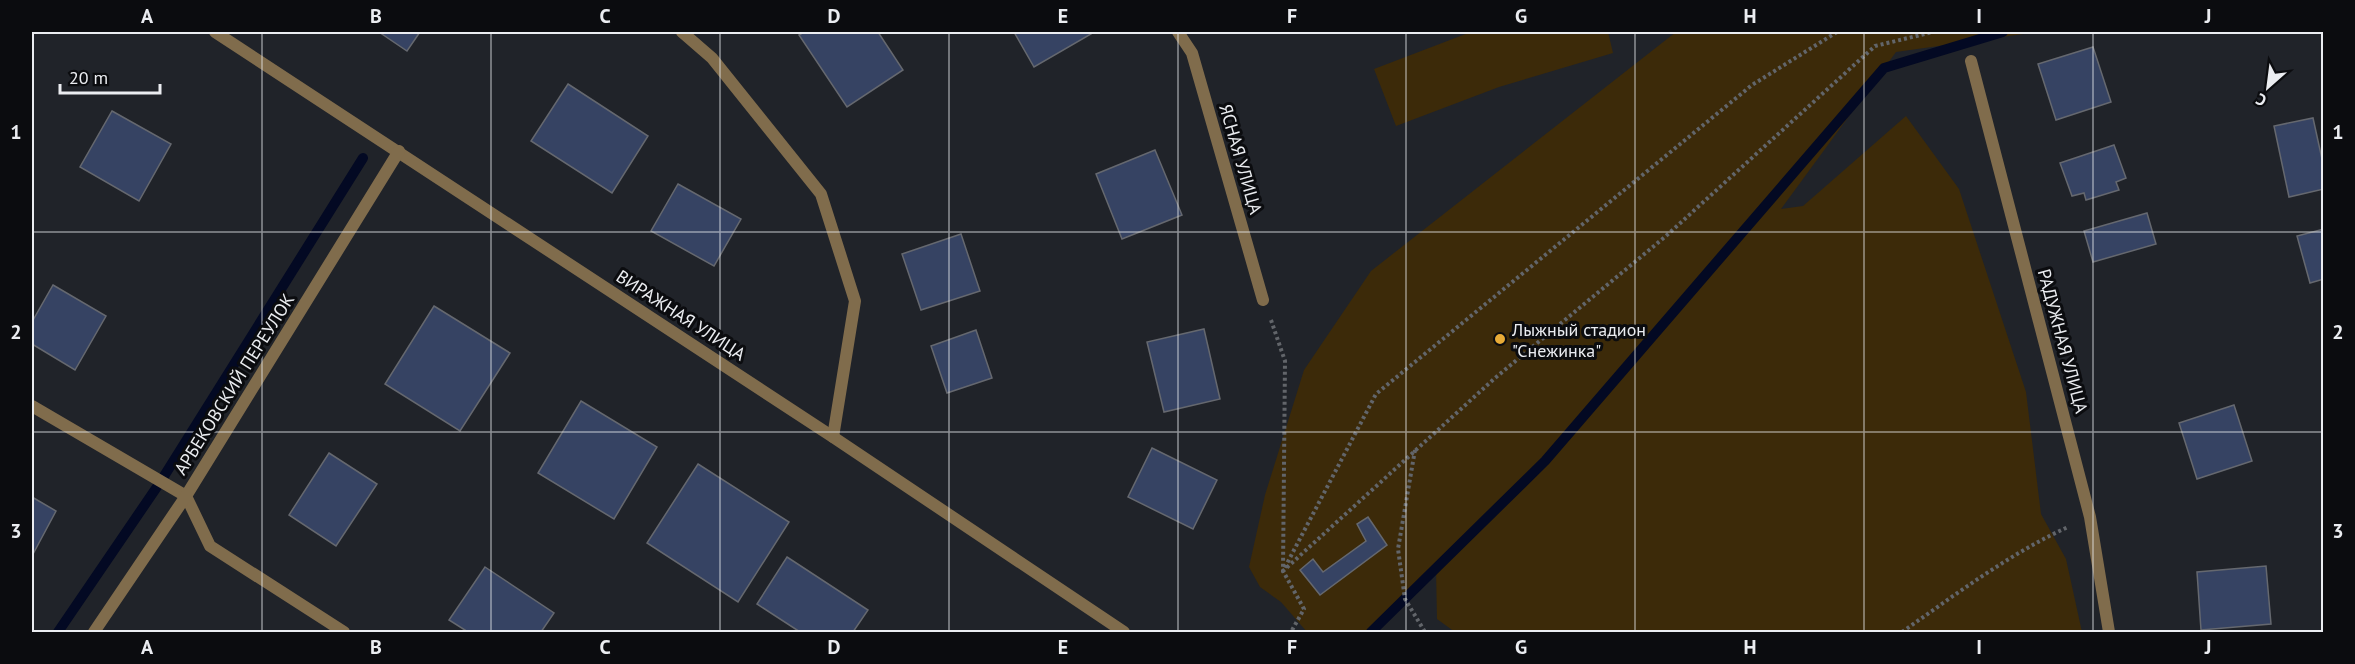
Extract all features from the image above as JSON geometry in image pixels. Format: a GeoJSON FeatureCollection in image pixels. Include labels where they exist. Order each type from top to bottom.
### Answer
{"type":"FeatureCollection","features":[{"type":"Feature","properties":{"kind":"street","name":"ВИРАЖНАЯ УЛИЦА"},"geometry":{"type":"LineString","coordinates":[[215,32],[833,437],[1124,633]]}},
{"type":"Feature","properties":{"kind":"street"},"geometry":{"type":"LineString","coordinates":[[682,32],[711,58],[821,194],[855,301],[833,437]]}},
{"type":"Feature","properties":{"kind":"street","name":"ЯСНАЯ УЛИЦА"},"geometry":{"type":"LineString","coordinates":[[1178,32],[1192,52],[1263,300]]}},
{"type":"Feature","properties":{"kind":"street","name":"РАДУЖНАЯ УЛИЦА"},"geometry":{"type":"LineString","coordinates":[[1971,61],[2090,517],[2109,633]]}},
{"type":"Feature","properties":{"kind":"street","name":"АРБЕКОВСКИЙ ПЕРЕУЛОК"},"geometry":{"type":"LineString","coordinates":[[94,633],[186,496],[399,151]]}},
{"type":"Feature","properties":{"kind":"street"},"geometry":{"type":"LineString","coordinates":[[32,406],[186,496],[210,546],[344,633]]}},
{"type":"Feature","properties":{"kind":"path"},"geometry":{"type":"LineString","coordinates":[[1282,571],[1376,394],[1752,85],[1837,32]]}},
{"type":"Feature","properties":{"kind":"path"},"geometry":{"type":"LineString","coordinates":[[1282,571],[1495,378],[1666,236],[1875,46],[1933,32]]}},
{"type":"Feature","properties":{"kind":"path"},"geometry":{"type":"LineString","coordinates":[[1263,300],[1285,361],[1282,571],[1304,609],[1292,633]]}},
{"type":"Feature","properties":{"kind":"path"},"geometry":{"type":"LineString","coordinates":[[1415,450],[1398,549],[1405,599],[1425,633]]}},
{"type":"Feature","properties":{"kind":"path"},"geometry":{"type":"LineString","coordinates":[[1902,633],[1955,595],[2044,538],[2090,517]]}},
{"type":"Feature","properties":{"kind":"shaded area"},"geometry":{"type":"Polygon","coordinates":[[[1471,32],[1608,32],[1613,53],[1499,87],[1396,126],[1374,69],[1471,32]]]}},
{"type":"Feature","properties":{"kind":"shaded area"},"geometry":{"type":"Polygon","coordinates":[[[1676,32],[2037,32],[1896,52],[1781,209],[1803,206],[1906,116],[1959,189],[2026,392],[2041,514],[2066,559],[2082,632],[1455,632],[1437,619],[1436,569],[1371,632],[1307,632],[1281,602],[1260,587],[1249,567],[1265,495],[1304,370],[1371,271],[1676,32]]]}},
{"type":"Feature","properties":{"kind":"building"},"geometry":{"type":"Polygon","coordinates":[[[379,32],[420,32],[407,51],[379,32]]]}},
{"type":"Feature","properties":{"kind":"building"},"geometry":{"type":"Polygon","coordinates":[[[804,32],[878,32],[903,70],[847,107],[799,35],[804,32]]]}},
{"type":"Feature","properties":{"kind":"building"},"geometry":{"type":"Polygon","coordinates":[[[1014,32],[1090,32],[1091,34],[1034,67],[1014,32]]]}},
{"type":"Feature","properties":{"kind":"building"},"geometry":{"type":"Polygon","coordinates":[[[2093,47],[2111,102],[2056,120],[2038,64],[2093,47]]]}},
{"type":"Feature","properties":{"kind":"building"},"geometry":{"type":"Polygon","coordinates":[[[568,84],[648,136],[612,193],[531,141],[568,84]]]}},
{"type":"Feature","properties":{"kind":"building"},"geometry":{"type":"Polygon","coordinates":[[[112,111],[171,144],[139,201],[80,167],[112,111]]]}},
{"type":"Feature","properties":{"kind":"building"},"geometry":{"type":"Polygon","coordinates":[[[2313,118],[2324,168],[2324,189],[2289,197],[2274,126],[2313,118]]]}},
{"type":"Feature","properties":{"kind":"building"},"geometry":{"type":"Polygon","coordinates":[[[2114,145],[2126,178],[2116,182],[2119,190],[2086,200],[2084,193],[2072,196],[2060,163],[2114,145]]]}},
{"type":"Feature","properties":{"kind":"building"},"geometry":{"type":"Polygon","coordinates":[[[1155,150],[1182,215],[1122,239],[1096,174],[1155,150]]]}},
{"type":"Feature","properties":{"kind":"building"},"geometry":{"type":"Polygon","coordinates":[[[678,184],[741,219],[714,266],[651,231],[678,184]]]}},
{"type":"Feature","properties":{"kind":"building"},"geometry":{"type":"Polygon","coordinates":[[[2147,213],[2156,244],[2093,262],[2084,231],[2147,213]]]}},
{"type":"Feature","properties":{"kind":"building"},"geometry":{"type":"Polygon","coordinates":[[[2324,229],[2324,279],[2310,283],[2297,236],[2324,229]]]}},
{"type":"Feature","properties":{"kind":"building"},"geometry":{"type":"Polygon","coordinates":[[[961,234],[980,291],[921,310],[902,254],[961,234]]]}},
{"type":"Feature","properties":{"kind":"building"},"geometry":{"type":"Polygon","coordinates":[[[53,285],[106,316],[75,370],[32,344],[32,322],[53,285]]]}},
{"type":"Feature","properties":{"kind":"building"},"geometry":{"type":"Polygon","coordinates":[[[434,306],[510,353],[460,431],[385,384],[434,306]]]}},
{"type":"Feature","properties":{"kind":"building"},"geometry":{"type":"Polygon","coordinates":[[[1204,329],[1220,399],[1164,412],[1147,342],[1204,329]]]}},
{"type":"Feature","properties":{"kind":"building"},"geometry":{"type":"Polygon","coordinates":[[[976,330],[992,378],[947,393],[931,346],[976,330]]]}},
{"type":"Feature","properties":{"kind":"building"},"geometry":{"type":"Polygon","coordinates":[[[581,401],[657,447],[614,519],[538,473],[581,401]]]}},
{"type":"Feature","properties":{"kind":"building"},"geometry":{"type":"Polygon","coordinates":[[[2234,405],[2252,461],[2197,479],[2179,423],[2234,405]]]}},
{"type":"Feature","properties":{"kind":"building"},"geometry":{"type":"Polygon","coordinates":[[[1152,448],[1217,480],[1193,529],[1128,497],[1152,448]]]}},
{"type":"Feature","properties":{"kind":"building"},"geometry":{"type":"Polygon","coordinates":[[[329,453],[377,484],[336,546],[289,515],[329,453]]]}},
{"type":"Feature","properties":{"kind":"building"},"geometry":{"type":"Polygon","coordinates":[[[698,464],[789,522],[738,602],[647,543],[698,464]]]}},
{"type":"Feature","properties":{"kind":"building"},"geometry":{"type":"Polygon","coordinates":[[[32,497],[56,511],[32,556],[32,497]]]}},
{"type":"Feature","properties":{"kind":"building"},"geometry":{"type":"Polygon","coordinates":[[[1368,517],[1387,545],[1320,595],[1300,570],[1313,559],[1323,572],[1366,541],[1357,524],[1368,517]]]}},
{"type":"Feature","properties":{"kind":"building"},"geometry":{"type":"Polygon","coordinates":[[[787,557],[868,610],[853,632],[800,632],[757,604],[787,557]]]}},
{"type":"Feature","properties":{"kind":"building"},"geometry":{"type":"Polygon","coordinates":[[[2266,566],[2271,624],[2201,630],[2197,572],[2266,566]]]}},
{"type":"Feature","properties":{"kind":"building"},"geometry":{"type":"Polygon","coordinates":[[[485,567],[554,613],[541,632],[468,632],[449,620],[485,567]]]}},
{"type":"Feature","properties":{"kind":"waterway"},"geometry":{"type":"LineString","coordinates":[[1371,632],[1545,461],[1884,68],[2003,32]]}},
{"type":"Feature","properties":{"kind":"waterway"},"geometry":{"type":"LineString","coordinates":[[58,632],[161,481],[363,158]]}},
{"type":"Feature","properties":{"kind":"place","name":"Лыжный стадион \"Снежинка\""},"geometry":{"type":"Point","coordinates":[1500,339]}}]}
